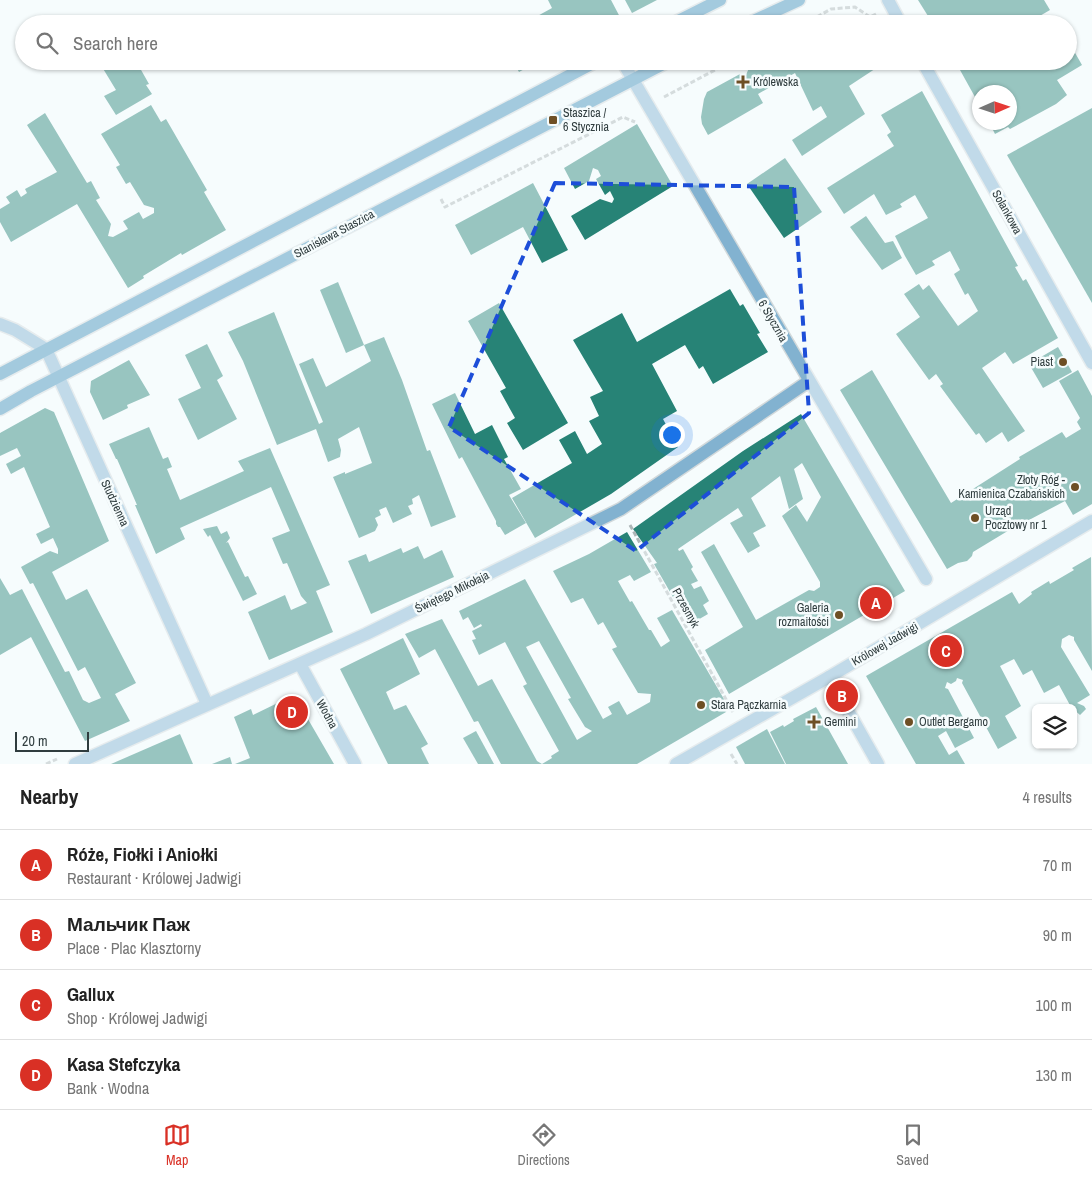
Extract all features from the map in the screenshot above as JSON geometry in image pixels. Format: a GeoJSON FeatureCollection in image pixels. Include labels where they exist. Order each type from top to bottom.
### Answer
{"type":"FeatureCollection","features":[{"type":"Feature","properties":{"kind":"main road"},"geometry":{"type":"LineString","coordinates":[[690,15],[720,0]]}},
{"type":"Feature","properties":{"kind":"main road"},"geometry":{"type":"LineString","coordinates":[[766,15],[799,0]]}},
{"type":"Feature","properties":{"kind":"main road"},"geometry":{"type":"LineString","coordinates":[[0,374],[580,70]]}},
{"type":"Feature","properties":{"kind":"main road","name":"Stanisława Staszica"},"geometry":{"type":"LineString","coordinates":[[0,409],[651,70]]}},
{"type":"Feature","properties":{"kind":"street"},"geometry":{"type":"LineString","coordinates":[[890,3],[896,15]]}},
{"type":"Feature","properties":{"kind":"street","name":"6 Stycznia"},"geometry":{"type":"LineString","coordinates":[[628,70],[926,579]]}},
{"type":"Feature","properties":{"kind":"street","name":"Solankowa"},"geometry":{"type":"LineString","coordinates":[[927,70],[1092,363]]}},
{"type":"Feature","properties":{"kind":"street"},"geometry":{"type":"LineString","coordinates":[[0,324],[15,330],[46,349]]}},
{"type":"Feature","properties":{"kind":"street","name":"Studzienna"},"geometry":{"type":"LineString","coordinates":[[46,349],[207,704]]}},
{"type":"Feature","properties":{"kind":"street","name":"Świętego Mikołaja"},"geometry":{"type":"LineString","coordinates":[[75,764],[366,634],[621,509],[809,381]]}},
{"type":"Feature","properties":{"kind":"street","name":"Królowej Jadwigi"},"geometry":{"type":"LineString","coordinates":[[676,764],[829,677],[1092,521]]}},
{"type":"Feature","properties":{"kind":"street","name":"Wodna"},"geometry":{"type":"LineString","coordinates":[[300,664],[352,763]]}},
{"type":"Feature","properties":{"kind":"street"},"geometry":{"type":"LineString","coordinates":[[829,677],[878,764]]}},
{"type":"Feature","properties":{"kind":"path"},"geometry":{"type":"LineString","coordinates":[[874,15],[890,3]]}},
{"type":"Feature","properties":{"kind":"path"},"geometry":{"type":"LineString","coordinates":[[821,15],[832,9],[855,7],[866,15]]}},
{"type":"Feature","properties":{"kind":"path"},"geometry":{"type":"LineString","coordinates":[[648,105],[715,70]]}},
{"type":"Feature","properties":{"kind":"path"},"geometry":{"type":"LineString","coordinates":[[433,183],[445,207],[622,117],[637,122]]}},
{"type":"Feature","properties":{"kind":"path","name":"Przesmyk"},"geometry":{"type":"LineString","coordinates":[[621,509],[741,726]]}},
{"type":"Feature","properties":{"kind":"path"},"geometry":{"type":"LineString","coordinates":[[46,764],[63,756]]}},
{"type":"Feature","properties":{"kind":"highlighted area"},"geometry":{"type":"Polygon","coordinates":[[[555,183],[794,187],[809,413],[636,551],[449,427],[555,183]]]}},
{"type":"Feature","properties":{"kind":"building"},"geometry":{"type":"Polygon","coordinates":[[[548,0],[611,0],[619,15],[539,15],[552,8],[548,0]]]}},
{"type":"Feature","properties":{"kind":"building"},"geometry":{"type":"Polygon","coordinates":[[[625,0],[657,0],[632,13],[625,0]]]}},
{"type":"Feature","properties":{"kind":"building"},"geometry":{"type":"Polygon","coordinates":[[[918,0],[1044,0],[1050,10],[1041,15],[927,15],[918,0]]]}},
{"type":"Feature","properties":{"kind":"building"},"geometry":{"type":"Polygon","coordinates":[[[1077,56],[1082,65],[1077,68],[1077,56]]]}},
{"type":"Feature","properties":{"kind":"building"},"geometry":{"type":"Polygon","coordinates":[[[104,70],[141,70],[149,84],[146,85],[152,94],[116,115],[104,96],[116,90],[104,70]]]}},
{"type":"Feature","properties":{"kind":"building"},"geometry":{"type":"Polygon","coordinates":[[[748,70],[873,70],[849,86],[865,114],[802,156],[792,140],[827,117],[821,106],[813,111],[795,73],[758,94],[763,103],[708,135],[702,124],[701,117],[707,92],[740,74],[746,75],[748,70]]]}},
{"type":"Feature","properties":{"kind":"building"},"geometry":{"type":"Polygon","coordinates":[[[960,70],[1074,70],[1057,80],[1067,95],[1056,104],[1017,125],[1017,85],[972,85],[972,92],[960,70]]]}},
{"type":"Feature","properties":{"kind":"building"},"geometry":{"type":"Polygon","coordinates":[[[922,91],[1018,266],[1015,267],[1023,281],[1026,279],[1058,338],[1013,364],[1005,352],[982,368],[1025,431],[1008,442],[1002,432],[986,443],[979,433],[976,435],[940,386],[943,384],[936,374],[929,380],[896,334],[920,317],[904,294],[919,284],[923,290],[929,285],[958,326],[978,311],[968,293],[965,295],[954,274],[960,270],[950,251],[932,261],[935,265],[916,275],[905,256],[895,236],[928,218],[915,195],[900,204],[902,207],[886,215],[874,194],[844,214],[827,188],[894,146],[887,135],[891,132],[881,115],[922,91]]]}},
{"type":"Feature","properties":{"kind":"building"},"geometry":{"type":"Polygon","coordinates":[[[151,105],[161,122],[166,119],[207,190],[204,192],[226,230],[182,255],[181,253],[143,276],[144,278],[128,288],[77,204],[11,242],[0,222],[0,209],[10,203],[6,197],[17,190],[21,197],[27,193],[25,189],[57,172],[27,125],[45,113],[87,183],[91,181],[100,198],[96,200],[111,224],[108,236],[113,237],[128,229],[123,221],[139,212],[143,219],[154,213],[154,208],[144,205],[130,182],[126,184],[116,167],[120,165],[101,134],[151,105]]]}},
{"type":"Feature","properties":{"kind":"building"},"geometry":{"type":"Polygon","coordinates":[[[1092,108],[1092,303],[1007,155],[1092,108]]]}},
{"type":"Feature","properties":{"kind":"building"},"geometry":{"type":"Polygon","coordinates":[[[637,124],[673,186],[585,240],[571,216],[600,199],[612,203],[614,199],[610,191],[605,195],[596,179],[601,176],[598,170],[593,168],[589,181],[575,189],[564,168],[637,124]]]}},
{"type":"Feature","properties":{"kind":"building"},"geometry":{"type":"Polygon","coordinates":[[[993,130],[1002,130],[995,134],[993,130]]]}},
{"type":"Feature","properties":{"kind":"building"},"geometry":{"type":"Polygon","coordinates":[[[785,158],[822,212],[784,238],[747,184],[785,158]]]}},
{"type":"Feature","properties":{"kind":"building"},"geometry":{"type":"Polygon","coordinates":[[[533,183],[568,250],[542,263],[523,227],[471,255],[455,225],[533,183]]]}},
{"type":"Feature","properties":{"kind":"building"},"geometry":{"type":"Polygon","coordinates":[[[866,216],[885,243],[893,241],[902,258],[882,270],[850,227],[866,216]]]}},
{"type":"Feature","properties":{"kind":"building"},"geometry":{"type":"Polygon","coordinates":[[[338,282],[364,345],[346,353],[320,290],[338,282]]]}},
{"type":"Feature","properties":{"kind":"building"},"geometry":{"type":"Polygon","coordinates":[[[730,289],[740,306],[743,304],[760,333],[757,334],[768,352],[713,384],[703,366],[699,369],[685,345],[652,364],[677,411],[663,419],[678,447],[611,494],[535,538],[512,498],[572,463],[559,440],[575,431],[587,454],[602,444],[589,421],[599,416],[590,397],[603,391],[573,340],[622,313],[637,342],[730,289]]]}},
{"type":"Feature","properties":{"kind":"building"},"geometry":{"type":"Polygon","coordinates":[[[499,303],[568,423],[523,450],[507,423],[515,418],[500,391],[506,388],[468,321],[499,303]]]}},
{"type":"Feature","properties":{"kind":"building"},"geometry":{"type":"Polygon","coordinates":[[[274,312],[319,424],[323,422],[299,364],[313,358],[326,387],[371,361],[364,345],[384,337],[402,380],[427,451],[430,450],[456,517],[431,527],[419,495],[412,499],[413,504],[408,506],[412,514],[393,523],[386,507],[379,510],[381,515],[375,518],[378,525],[375,531],[359,538],[333,477],[372,463],[359,427],[338,439],[341,450],[340,457],[328,462],[316,429],[277,445],[243,361],[228,332],[274,312]]]}},
{"type":"Feature","properties":{"kind":"building"},"geometry":{"type":"Polygon","coordinates":[[[207,344],[223,376],[217,380],[237,419],[198,440],[178,399],[201,388],[185,355],[207,344]]]}},
{"type":"Feature","properties":{"kind":"building"},"geometry":{"type":"Polygon","coordinates":[[[1058,347],[1072,372],[1043,388],[1029,364],[1058,347]]]}},
{"type":"Feature","properties":{"kind":"building"},"geometry":{"type":"Polygon","coordinates":[[[129,360],[150,395],[127,405],[128,408],[103,420],[90,392],[91,381],[129,360]]]}},
{"type":"Feature","properties":{"kind":"building"},"geometry":{"type":"Polygon","coordinates":[[[872,370],[951,503],[1020,459],[1019,457],[1062,432],[1066,438],[1081,429],[1077,422],[1080,418],[1059,381],[1078,370],[1092,396],[1092,504],[1073,515],[1065,501],[1029,520],[1028,524],[1016,531],[1011,529],[973,552],[967,561],[947,569],[840,390],[872,370]]]}},
{"type":"Feature","properties":{"kind":"building"},"geometry":{"type":"Polygon","coordinates":[[[455,393],[475,434],[492,425],[508,457],[504,459],[521,489],[509,495],[526,523],[505,535],[496,524],[462,457],[459,459],[432,404],[455,393]]]}},
{"type":"Feature","properties":{"kind":"building"},"geometry":{"type":"Polygon","coordinates":[[[45,408],[54,412],[109,541],[52,572],[66,600],[87,589],[136,683],[115,694],[130,721],[85,741],[31,637],[0,655],[0,578],[10,595],[22,589],[65,672],[69,671],[83,700],[89,703],[101,698],[85,667],[78,671],[33,583],[30,584],[21,567],[50,551],[58,554],[58,549],[53,538],[41,544],[36,534],[50,527],[24,467],[11,474],[6,464],[21,456],[17,448],[0,456],[0,433],[45,408]]]}},
{"type":"Feature","properties":{"kind":"building"},"geometry":{"type":"Polygon","coordinates":[[[801,414],[905,591],[729,694],[705,650],[743,627],[701,552],[714,544],[756,620],[809,590],[814,591],[820,587],[820,582],[782,516],[796,505],[807,522],[821,497],[802,463],[794,469],[803,499],[789,509],[780,476],[751,498],[766,526],[753,533],[760,546],[748,553],[730,523],[743,516],[738,508],[678,549],[679,551],[683,549],[693,567],[691,569],[698,581],[691,584],[694,589],[701,586],[709,601],[703,605],[708,614],[689,625],[654,564],[657,563],[633,529],[743,451],[801,414]]]}},
{"type":"Feature","properties":{"kind":"building"},"geometry":{"type":"Polygon","coordinates":[[[149,427],[163,459],[168,457],[172,467],[167,469],[180,500],[244,471],[238,461],[270,448],[330,585],[316,591],[333,632],[269,660],[248,612],[285,595],[291,610],[307,603],[301,596],[287,563],[283,564],[272,538],[290,531],[271,487],[180,528],[185,539],[156,554],[135,505],[137,505],[109,444],[149,427]]]}},
{"type":"Feature","properties":{"kind":"building"},"geometry":{"type":"Polygon","coordinates":[[[217,526],[221,534],[227,531],[230,538],[226,543],[228,542],[245,577],[248,576],[257,594],[243,601],[210,535],[208,537],[203,529],[217,526]]]}},
{"type":"Feature","properties":{"kind":"building"},"geometry":{"type":"Polygon","coordinates":[[[627,532],[651,572],[634,581],[630,575],[618,581],[630,602],[632,601],[661,647],[670,641],[657,618],[672,610],[728,706],[726,712],[637,764],[542,764],[559,751],[523,686],[527,684],[505,642],[479,655],[472,640],[476,639],[472,631],[482,626],[481,624],[474,628],[468,617],[463,620],[459,611],[525,579],[603,719],[612,714],[608,707],[619,701],[627,715],[650,702],[651,694],[638,693],[612,649],[617,647],[603,622],[598,625],[583,598],[571,603],[553,571],[589,554],[627,532]],[[539,641],[526,647],[577,740],[592,731],[585,727],[568,699],[571,698],[539,641]]]}},
{"type":"Feature","properties":{"kind":"building"},"geometry":{"type":"Polygon","coordinates":[[[418,546],[424,559],[442,550],[454,577],[371,614],[348,561],[366,554],[369,562],[401,548],[403,553],[418,546]]]}},
{"type":"Feature","properties":{"kind":"building"},"geometry":{"type":"Polygon","coordinates":[[[1091,557],[1092,671],[1074,637],[1069,635],[1062,639],[1061,647],[1090,695],[1077,703],[1086,709],[1080,715],[1077,712],[1077,704],[1069,704],[1059,685],[1044,693],[1032,670],[1023,675],[1014,659],[1000,666],[1021,706],[1005,716],[1017,738],[998,749],[962,683],[963,680],[957,678],[951,684],[947,682],[945,688],[948,689],[974,738],[955,748],[946,731],[938,736],[949,755],[957,750],[965,764],[916,764],[866,676],[1012,592],[1019,604],[1032,594],[1031,592],[1049,581],[1050,584],[1074,570],[1072,568],[1091,557]]]}},
{"type":"Feature","properties":{"kind":"building"},"geometry":{"type":"Polygon","coordinates":[[[442,619],[478,686],[492,679],[537,761],[542,764],[501,764],[478,721],[474,722],[435,649],[419,658],[405,634],[442,619]]]}},
{"type":"Feature","properties":{"kind":"building"},"geometry":{"type":"Polygon","coordinates":[[[403,638],[420,674],[386,692],[394,710],[406,705],[428,744],[421,748],[429,764],[388,764],[340,669],[403,638]]]}},
{"type":"Feature","properties":{"kind":"building"},"geometry":{"type":"Polygon","coordinates":[[[294,695],[334,764],[235,764],[250,758],[234,717],[251,709],[253,715],[294,695]]]}},
{"type":"Feature","properties":{"kind":"building"},"geometry":{"type":"Polygon","coordinates":[[[816,707],[848,764],[786,764],[770,732],[783,725],[784,727],[794,721],[793,719],[816,707]]]}},
{"type":"Feature","properties":{"kind":"building"},"geometry":{"type":"Polygon","coordinates":[[[767,729],[785,764],[745,764],[736,747],[767,729]]]}},
{"type":"Feature","properties":{"kind":"building"},"geometry":{"type":"Polygon","coordinates":[[[476,731],[494,764],[478,764],[463,738],[476,731]]]}},
{"type":"Feature","properties":{"kind":"building"},"geometry":{"type":"Polygon","coordinates":[[[180,734],[193,764],[111,764],[180,734]]]}},
{"type":"Feature","properties":{"kind":"building"},"geometry":{"type":"Polygon","coordinates":[[[230,757],[232,764],[212,764],[230,757]]]}},
{"type":"Feature","properties":{"kind":"place","name":"Królewska"},"geometry":{"type":"Point","coordinates":[743,82]}},
{"type":"Feature","properties":{"kind":"place","name":"Staszica / 6 Stycznia"},"geometry":{"type":"Point","coordinates":[553,120]}},
{"type":"Feature","properties":{"kind":"place","name":"Piast"},"geometry":{"type":"Point","coordinates":[1063,362]}},
{"type":"Feature","properties":{"kind":"place","name":"Złoty Róg - Kamienica Czabańskich"},"geometry":{"type":"Point","coordinates":[1075,487]}},
{"type":"Feature","properties":{"kind":"place","name":"Urząd Pocztowy nr 1"},"geometry":{"type":"Point","coordinates":[975,518]}},
{"type":"Feature","properties":{"kind":"place","name":"Róże, Fiołki i Aniołki"},"geometry":{"type":"Point","coordinates":[876,603]}},
{"type":"Feature","properties":{"kind":"place","name":"Galeria rozmaitości"},"geometry":{"type":"Point","coordinates":[839,615]}},
{"type":"Feature","properties":{"kind":"place","name":"Gallux"},"geometry":{"type":"Point","coordinates":[946,651]}},
{"type":"Feature","properties":{"kind":"place","name":"Мальчик Паж"},"geometry":{"type":"Point","coordinates":[842,696]}},
{"type":"Feature","properties":{"kind":"place","name":"Stara Pączkarnia"},"geometry":{"type":"Point","coordinates":[701,705]}},
{"type":"Feature","properties":{"kind":"place","name":"Kasa Stefczyka"},"geometry":{"type":"Point","coordinates":[292,712]}},
{"type":"Feature","properties":{"kind":"place","name":"Gemini"},"geometry":{"type":"Point","coordinates":[814,722]}},
{"type":"Feature","properties":{"kind":"place","name":"Outlet Bergamo"},"geometry":{"type":"Point","coordinates":[909,722]}}]}
